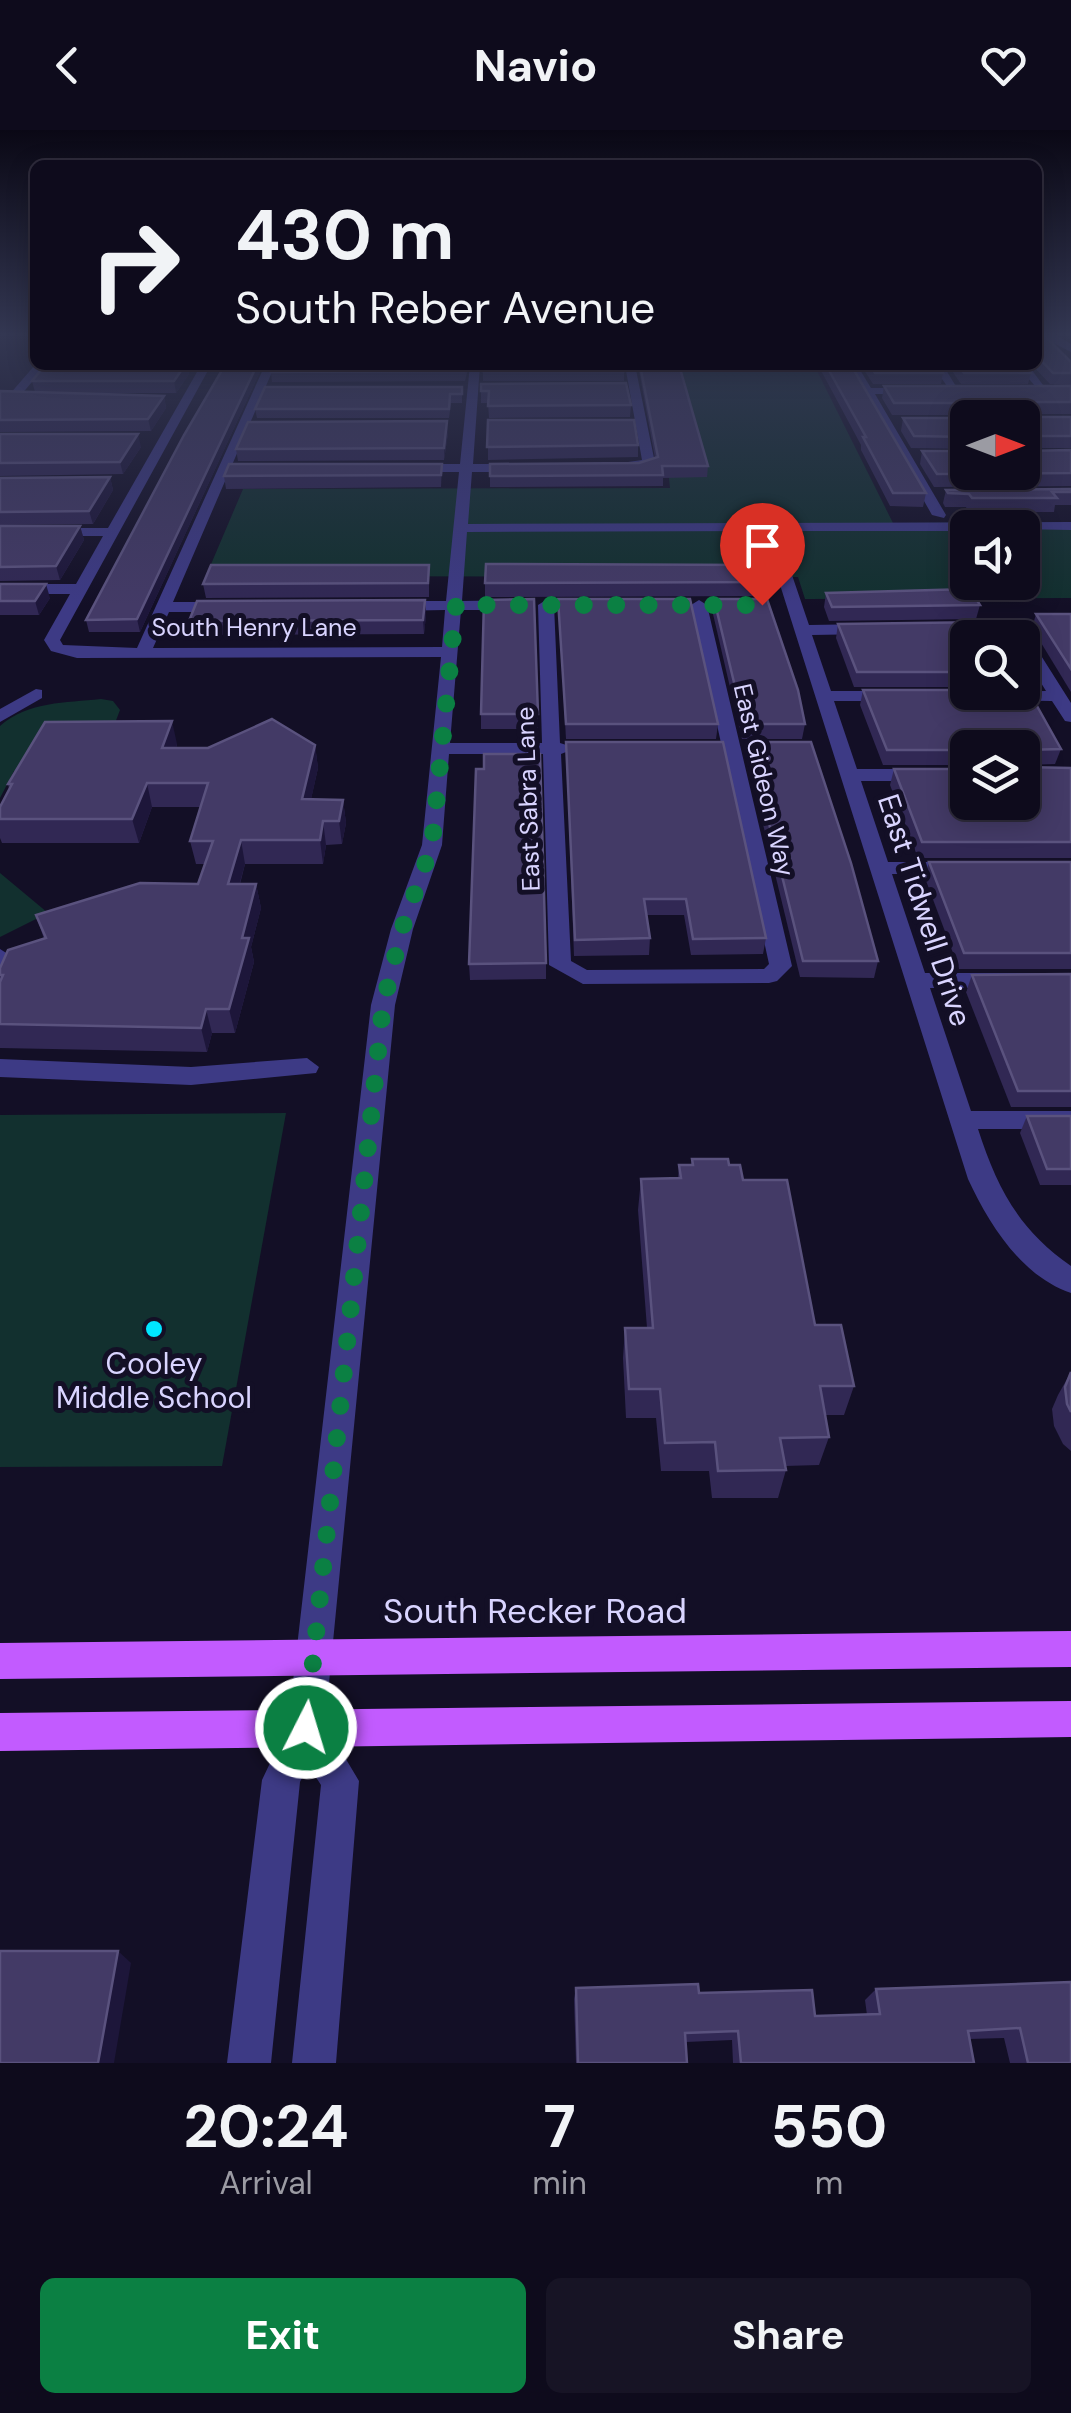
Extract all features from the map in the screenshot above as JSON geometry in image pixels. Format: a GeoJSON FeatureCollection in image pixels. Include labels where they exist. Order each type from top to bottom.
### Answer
{"type":"FeatureCollection","features":[{"type":"Feature","properties":{"kind":"main road","name":"South Recker Road"},"geometry":{"type":"LineString","coordinates":[[0,1661],[1071,1649]]}},
{"type":"Feature","properties":{"kind":"main road"},"geometry":{"type":"LineString","coordinates":[[0,1732],[1071,1719]]}},
{"type":"Feature","properties":{"kind":"street"},"geometry":{"type":"LineString","coordinates":[[0,589],[81,589],[173,425]]}},
{"type":"Feature","properties":{"kind":"street"},"geometry":{"type":"LineString","coordinates":[[887,425],[939,515]]}},
{"type":"Feature","properties":{"kind":"street"},"geometry":{"type":"LineString","coordinates":[[143,652],[243,426],[262,426]]}},
{"type":"Feature","properties":{"kind":"street"},"geometry":{"type":"LineString","coordinates":[[451,426],[489,426]]}},
{"type":"Feature","properties":{"kind":"street"},"geometry":{"type":"LineString","coordinates":[[249,2063],[282,1780],[306,1728],[383,1005],[398,943],[432,845],[470,426]]}},
{"type":"Feature","properties":{"kind":"street"},"geometry":{"type":"LineString","coordinates":[[600,468],[649,463],[642,426],[623,426]]}},
{"type":"Feature","properties":{"kind":"street"},"geometry":{"type":"LineString","coordinates":[[146,439],[165,439]]}},
{"type":"Feature","properties":{"kind":"street"},"geometry":{"type":"LineString","coordinates":[[905,456],[921,456]]}},
{"type":"Feature","properties":{"kind":"street"},"geometry":{"type":"LineString","coordinates":[[392,468],[543,468]]}},
{"type":"Feature","properties":{"kind":"street"},"geometry":{"type":"LineString","coordinates":[[224,469],[243,469]]}},
{"type":"Feature","properties":{"kind":"street"},"geometry":{"type":"LineString","coordinates":[[123,482],[141,482]]}},
{"type":"Feature","properties":{"kind":"street"},"geometry":{"type":"LineString","coordinates":[[927,494],[945,494]]}},
{"type":"Feature","properties":{"kind":"street"},"geometry":{"type":"LineString","coordinates":[[462,531],[1071,529]]}},
{"type":"Feature","properties":{"kind":"street"},"geometry":{"type":"LineString","coordinates":[[1040,532],[1071,529]]}},
{"type":"Feature","properties":{"kind":"street"},"geometry":{"type":"LineString","coordinates":[[770,531],[950,533]]}},
{"type":"Feature","properties":{"kind":"street","name":"East Tidwell Drive"},"geometry":{"type":"LineString","coordinates":[[770,531],[785,605],[802,630],[824,696],[832,748],[849,775],[980,1179],[1000,1221],[1038,1259],[1071,1281]]}},
{"type":"Feature","properties":{"kind":"street"},"geometry":{"type":"LineString","coordinates":[[0,532],[113,532]]}},
{"type":"Feature","properties":{"kind":"street","name":"South Henry Lane"},"geometry":{"type":"LineString","coordinates":[[81,589],[52,640],[57,648],[77,653],[451,652]]}},
{"type":"Feature","properties":{"kind":"street"},"geometry":{"type":"LineString","coordinates":[[378,606],[456,605]]}},
{"type":"Feature","properties":{"kind":"street","name":"East Sabra Lane"},"geometry":{"type":"LineString","coordinates":[[456,605],[556,605],[550,748],[560,964],[582,977]]}},
{"type":"Feature","properties":{"kind":"street","name":"East Gideon Way"},"geometry":{"type":"LineString","coordinates":[[582,977],[768,976],[781,966],[699,605]]}},
{"type":"Feature","properties":{"kind":"street"},"geometry":{"type":"LineString","coordinates":[[164,607],[242,606]]}},
{"type":"Feature","properties":{"kind":"street"},"geometry":{"type":"LineString","coordinates":[[802,630],[880,629]]}},
{"type":"Feature","properties":{"kind":"street"},"geometry":{"type":"LineString","coordinates":[[937,629],[950,630]]}},
{"type":"Feature","properties":{"kind":"street"},"geometry":{"type":"LineString","coordinates":[[1040,667],[1071,718]]}},
{"type":"Feature","properties":{"kind":"street"},"geometry":{"type":"LineString","coordinates":[[0,717],[36,694]]}},
{"type":"Feature","properties":{"kind":"street"},"geometry":{"type":"LineString","coordinates":[[824,696],[922,696]]}},
{"type":"Feature","properties":{"kind":"street"},"geometry":{"type":"LineString","coordinates":[[1040,696],[1058,696]]}},
{"type":"Feature","properties":{"kind":"street"},"geometry":{"type":"LineString","coordinates":[[442,749],[586,748]]}},
{"type":"Feature","properties":{"kind":"street"},"geometry":{"type":"LineString","coordinates":[[849,775],[950,774]]}},
{"type":"Feature","properties":{"kind":"street"},"geometry":{"type":"LineString","coordinates":[[880,868],[975,868]]}},
{"type":"Feature","properties":{"kind":"street"},"geometry":{"type":"LineString","coordinates":[[0,956],[0,974]]}},
{"type":"Feature","properties":{"kind":"street"},"geometry":{"type":"LineString","coordinates":[[916,981],[1071,980]]}},
{"type":"Feature","properties":{"kind":"street"},"geometry":{"type":"LineString","coordinates":[[0,1068],[191,1076],[307,1067]]}},
{"type":"Feature","properties":{"kind":"street"},"geometry":{"type":"LineString","coordinates":[[962,1120],[1071,1120]]}},
{"type":"Feature","properties":{"kind":"street"},"geometry":{"type":"LineString","coordinates":[[306,1728],[340,1782],[314,2063]]}},
{"type":"Feature","properties":{"kind":"green space"},"geometry":{"type":"Polygon","coordinates":[[[672,425],[844,425],[893,523],[950,523],[950,598],[805,599],[798,577],[206,576],[243,489],[670,488],[672,425]]]}},
{"type":"Feature","properties":{"kind":"green space"},"geometry":{"type":"Polygon","coordinates":[[[1040,522],[1071,522],[1071,598],[1040,598],[1040,522]]]}},
{"type":"Feature","properties":{"kind":"green space"},"geometry":{"type":"Polygon","coordinates":[[[101,699],[113,701],[120,710],[107,744],[39,771],[14,771],[0,798],[0,726],[35,708],[101,699]]]}},
{"type":"Feature","properties":{"kind":"green space"},"geometry":{"type":"Polygon","coordinates":[[[0,873],[48,913],[0,937],[0,873]]]}},
{"type":"Feature","properties":{"kind":"green space"},"geometry":{"type":"Polygon","coordinates":[[[286,1113],[222,1466],[0,1467],[0,1115],[286,1113]]]}},
{"type":"Feature","properties":{"kind":"building"},"geometry":{"type":"Polygon","coordinates":[[[190,425],[229,425],[137,619],[86,620],[190,425]]]}},
{"type":"Feature","properties":{"kind":"building"},"geometry":{"type":"Polygon","coordinates":[[[247,425],[447,425],[444,448],[236,449],[247,425]]]}},
{"type":"Feature","properties":{"kind":"building"},"geometry":{"type":"Polygon","coordinates":[[[488,425],[635,425],[638,445],[487,447],[488,425]]]}},
{"type":"Feature","properties":{"kind":"building"},"geometry":{"type":"Polygon","coordinates":[[[652,425],[696,425],[708,466],[662,466],[663,475],[490,476],[490,464],[639,463],[658,457],[652,425]]]}},
{"type":"Feature","properties":{"kind":"building"},"geometry":{"type":"Polygon","coordinates":[[[859,425],[886,425],[926,493],[893,493],[859,425]]]}},
{"type":"Feature","properties":{"kind":"building"},"geometry":{"type":"Polygon","coordinates":[[[907,425],[950,425],[950,437],[914,436],[907,425]]]}},
{"type":"Feature","properties":{"kind":"building"},"geometry":{"type":"Polygon","coordinates":[[[1040,425],[1071,425],[1071,436],[1040,436],[1040,425]]]}},
{"type":"Feature","properties":{"kind":"building"},"geometry":{"type":"Polygon","coordinates":[[[0,434],[138,434],[120,462],[0,463],[0,434]]]}},
{"type":"Feature","properties":{"kind":"building"},"geometry":{"type":"Polygon","coordinates":[[[1071,450],[1071,473],[1040,473],[1040,451],[1071,450]]]}},
{"type":"Feature","properties":{"kind":"building"},"geometry":{"type":"Polygon","coordinates":[[[922,451],[950,451],[950,474],[937,474],[922,451]]]}},
{"type":"Feature","properties":{"kind":"building"},"geometry":{"type":"Polygon","coordinates":[[[229,464],[442,464],[441,475],[224,476],[229,464]]]}},
{"type":"Feature","properties":{"kind":"building"},"geometry":{"type":"Polygon","coordinates":[[[110,477],[89,511],[0,512],[0,478],[110,477]]]}},
{"type":"Feature","properties":{"kind":"building"},"geometry":{"type":"Polygon","coordinates":[[[946,490],[1040,490],[1071,492],[1052,492],[1057,498],[972,498],[946,490]]]}},
{"type":"Feature","properties":{"kind":"building"},"geometry":{"type":"Polygon","coordinates":[[[0,526],[80,526],[56,566],[0,567],[0,526]]]}},
{"type":"Feature","properties":{"kind":"building"},"geometry":{"type":"Polygon","coordinates":[[[486,564],[756,565],[761,582],[485,583],[486,564]]]}},
{"type":"Feature","properties":{"kind":"building"},"geometry":{"type":"Polygon","coordinates":[[[211,565],[429,565],[428,583],[203,584],[211,565]]]}},
{"type":"Feature","properties":{"kind":"building"},"geometry":{"type":"Polygon","coordinates":[[[0,584],[46,584],[35,601],[0,601],[0,584]]]}},
{"type":"Feature","properties":{"kind":"building"},"geometry":{"type":"Polygon","coordinates":[[[950,590],[950,600],[977,600],[980,605],[832,607],[826,593],[950,590]]]}},
{"type":"Feature","properties":{"kind":"building"},"geometry":{"type":"Polygon","coordinates":[[[534,599],[538,714],[481,714],[484,600],[534,599]]]}},
{"type":"Feature","properties":{"kind":"building"},"geometry":{"type":"Polygon","coordinates":[[[558,599],[690,599],[718,724],[566,724],[558,599]]]}},
{"type":"Feature","properties":{"kind":"building"},"geometry":{"type":"Polygon","coordinates":[[[714,599],[767,599],[798,690],[805,724],[744,724],[714,599]]]}},
{"type":"Feature","properties":{"kind":"building"},"geometry":{"type":"Polygon","coordinates":[[[425,600],[423,620],[189,621],[197,601],[425,600]]]}},
{"type":"Feature","properties":{"kind":"building"},"geometry":{"type":"Polygon","coordinates":[[[1036,614],[1071,614],[1071,669],[1040,620],[1036,614]]]}},
{"type":"Feature","properties":{"kind":"building"},"geometry":{"type":"Polygon","coordinates":[[[950,623],[950,672],[857,672],[838,624],[950,623]]]}},
{"type":"Feature","properties":{"kind":"building"},"geometry":{"type":"Polygon","coordinates":[[[863,690],[950,690],[950,710],[1039,710],[1061,749],[1040,750],[1040,730],[950,730],[950,750],[887,750],[863,690]]]}},
{"type":"Feature","properties":{"kind":"building"},"geometry":{"type":"Polygon","coordinates":[[[272,719],[315,745],[302,799],[343,800],[339,821],[323,821],[320,840],[241,840],[228,884],[256,884],[242,938],[249,938],[229,1009],[206,1009],[201,1028],[0,1024],[0,968],[8,950],[46,938],[36,915],[140,883],[198,884],[213,841],[190,841],[208,783],[147,783],[132,819],[0,819],[0,807],[12,784],[8,784],[45,722],[172,721],[162,748],[208,748],[272,719]]]}},
{"type":"Feature","properties":{"kind":"building"},"geometry":{"type":"Polygon","coordinates":[[[566,742],[723,742],[766,938],[693,939],[686,899],[644,899],[650,938],[575,940],[566,742]]]}},
{"type":"Feature","properties":{"kind":"building"},"geometry":{"type":"Polygon","coordinates":[[[749,742],[811,742],[878,961],[803,961],[749,742]]]}},
{"type":"Feature","properties":{"kind":"building"},"geometry":{"type":"Polygon","coordinates":[[[484,754],[540,754],[546,963],[469,964],[476,769],[484,769],[484,754]]]}},
{"type":"Feature","properties":{"kind":"building"},"geometry":{"type":"Polygon","coordinates":[[[1040,767],[1071,768],[1071,842],[922,842],[894,769],[950,769],[950,820],[1040,820],[1040,767]]]}},
{"type":"Feature","properties":{"kind":"building"},"geometry":{"type":"Polygon","coordinates":[[[929,862],[1071,862],[1071,953],[964,953],[929,862]]]}},
{"type":"Feature","properties":{"kind":"building"},"geometry":{"type":"Polygon","coordinates":[[[1071,974],[1071,1091],[1018,1091],[972,975],[1071,974]]]}},
{"type":"Feature","properties":{"kind":"building"},"geometry":{"type":"Polygon","coordinates":[[[1027,1116],[1071,1116],[1071,1169],[1047,1169],[1027,1116]]]}},
{"type":"Feature","properties":{"kind":"building"},"geometry":{"type":"Polygon","coordinates":[[[692,1159],[728,1159],[729,1165],[740,1165],[743,1180],[787,1180],[815,1325],[841,1325],[854,1386],[820,1386],[829,1437],[780,1438],[786,1470],[718,1471],[715,1442],[665,1443],[660,1389],[629,1389],[625,1328],[653,1328],[641,1179],[681,1178],[679,1165],[693,1165],[692,1159]]]}},
{"type":"Feature","properties":{"kind":"building"},"geometry":{"type":"Polygon","coordinates":[[[1071,1372],[1071,1412],[1065,1387],[1071,1372]]]}},
{"type":"Feature","properties":{"kind":"building"},"geometry":{"type":"Polygon","coordinates":[[[0,1951],[118,1951],[98,2063],[0,2063],[0,1951]]]}},
{"type":"Feature","properties":{"kind":"building"},"geometry":{"type":"Polygon","coordinates":[[[1071,1982],[1071,2063],[1028,2063],[1020,2028],[968,2031],[974,2063],[741,2063],[738,2031],[685,2033],[687,2063],[578,2063],[576,1988],[698,1984],[699,1993],[812,1990],[815,2016],[880,2014],[876,1989],[1071,1982]]]}},
{"type":"Feature","properties":{"kind":"place","name":"Cooley Middle School"},"geometry":{"type":"Point","coordinates":[154,1329]}},
{"type":"Feature","properties":{"kind":"route"},"geometry":{"type":"LineString","coordinates":[[306,1728],[383,1005],[402,929],[432,845],[456,605],[762,605]]}}]}
